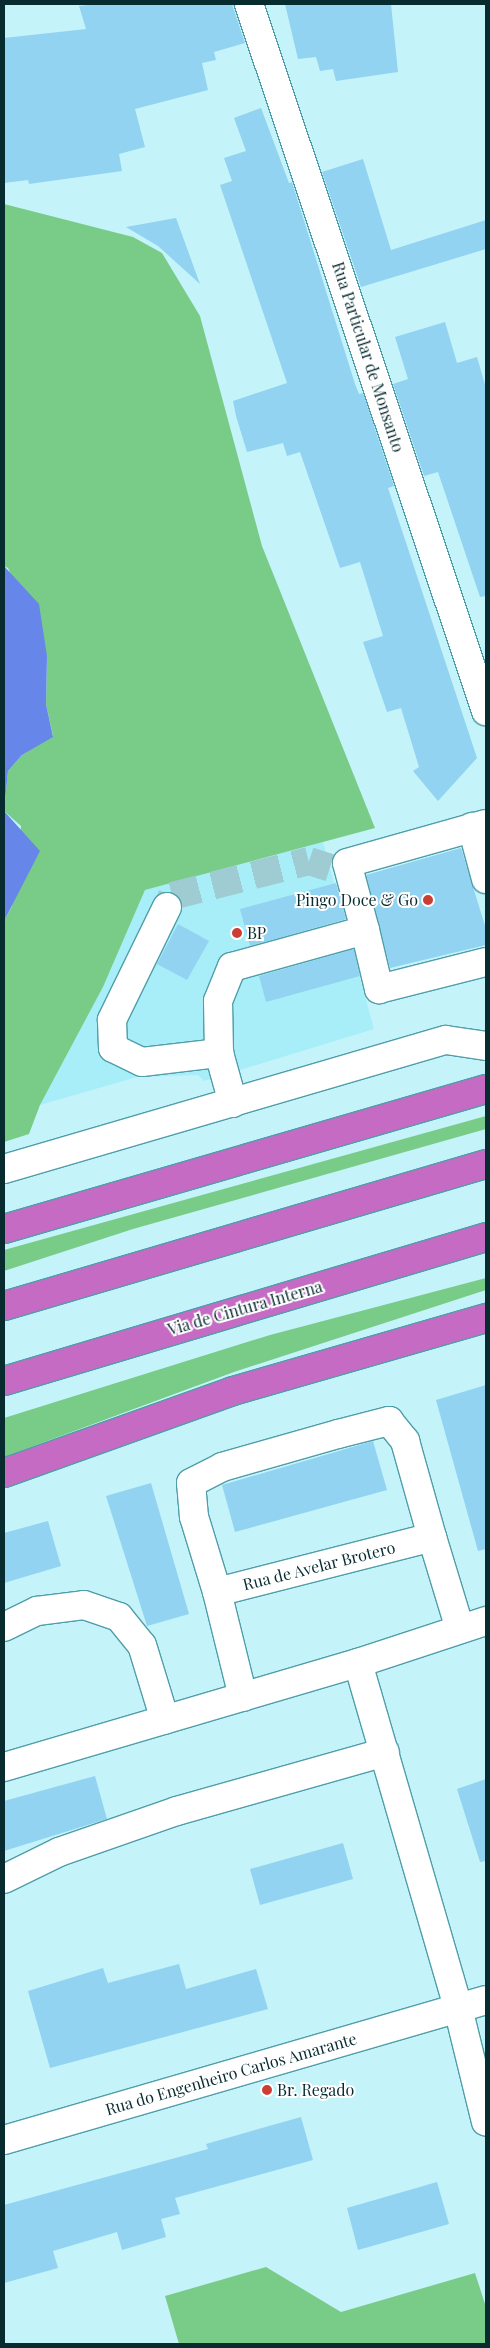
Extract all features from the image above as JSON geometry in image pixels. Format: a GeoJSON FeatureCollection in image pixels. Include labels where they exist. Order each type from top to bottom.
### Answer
{"type":"FeatureCollection","features":[{"type":"Feature","properties":{"kind":"highway"},"geometry":{"type":"LineString","coordinates":[[4,1230],[486,1089]]}},
{"type":"Feature","properties":{"kind":"highway"},"geometry":{"type":"LineString","coordinates":[[4,1306],[486,1164]]}},
{"type":"Feature","properties":{"kind":"highway","name":"Via de Cintura Interna"},"geometry":{"type":"LineString","coordinates":[[4,1381],[486,1237]]}},
{"type":"Feature","properties":{"kind":"highway"},"geometry":{"type":"LineString","coordinates":[[4,1473],[233,1391],[486,1318]]}},
{"type":"Feature","properties":{"kind":"street","name":"Rua Particular de Monsanto"},"geometry":{"type":"LineString","coordinates":[[249,4],[486,711]]}},
{"type":"Feature","properties":{"kind":"street"},"geometry":{"type":"LineString","coordinates":[[486,879],[479,826],[338,866],[365,930],[379,989],[486,962]]}},
{"type":"Feature","properties":{"kind":"street"},"geometry":{"type":"LineString","coordinates":[[167,907],[112,1020],[113,1048],[142,1062],[219,1052]]}},
{"type":"Feature","properties":{"kind":"street"},"geometry":{"type":"LineString","coordinates":[[233,1103],[219,1052],[218,1001],[232,967],[365,930]]}},
{"type":"Feature","properties":{"kind":"street"},"geometry":{"type":"LineString","coordinates":[[4,1169],[446,1040],[486,1046]]}},
{"type":"Feature","properties":{"kind":"street"},"geometry":{"type":"LineString","coordinates":[[244,1697],[217,1592],[194,1517],[191,1483],[222,1467],[388,1421],[405,1441],[460,1629]]}},
{"type":"Feature","properties":{"kind":"street","name":"Rua de Avelar Brotero"},"geometry":{"type":"LineString","coordinates":[[217,1592],[432,1536]]}},
{"type":"Feature","properties":{"kind":"street"},"geometry":{"type":"LineString","coordinates":[[4,1627],[37,1611],[84,1605],[119,1617],[142,1645],[165,1720]]}},
{"type":"Feature","properties":{"kind":"street"},"geometry":{"type":"LineString","coordinates":[[4,1767],[358,1664],[486,1621]]}},
{"type":"Feature","properties":{"kind":"street"},"geometry":{"type":"LineString","coordinates":[[358,1664],[458,2008],[486,2122]]}},
{"type":"Feature","properties":{"kind":"street"},"geometry":{"type":"LineString","coordinates":[[4,1879],[60,1852],[177,1811],[385,1752]]}},
{"type":"Feature","properties":{"kind":"street","name":"Rua do Engenheiro Carlos Amarante"},"geometry":{"type":"LineString","coordinates":[[4,2140],[486,2000]]}},
{"type":"Feature","properties":{"kind":"shaded area","name":"BP"},"geometry":{"type":"Polygon","coordinates":[[[323,842],[374,1029],[204,1081],[198,1075],[137,1077],[40,1105],[103,987],[145,890],[323,842]]]}},
{"type":"Feature","properties":{"kind":"green space"},"geometry":{"type":"Polygon","coordinates":[[[4,204],[133,237],[162,253],[200,316],[262,546],[375,828],[145,890],[103,987],[40,1105],[29,1134],[4,1142],[4,921],[12,906],[21,826],[4,811],[8,771],[22,755],[53,736],[46,704],[47,656],[8,568],[4,566],[4,204]]]}},
{"type":"Feature","properties":{"kind":"green space"},"geometry":{"type":"Polygon","coordinates":[[[486,1116],[486,1129],[133,1229],[4,1271],[4,1250],[486,1116]]]}},
{"type":"Feature","properties":{"kind":"green space"},"geometry":{"type":"Polygon","coordinates":[[[486,1278],[486,1290],[234,1372],[4,1457],[4,1418],[270,1335],[486,1278]]]}},
{"type":"Feature","properties":{"kind":"green space"},"geometry":{"type":"Polygon","coordinates":[[[266,2267],[341,2312],[475,2273],[486,2307],[486,2344],[179,2344],[165,2296],[266,2267]]]}},
{"type":"Feature","properties":{"kind":"water"},"geometry":{"type":"Polygon","coordinates":[[[4,566],[39,604],[47,656],[46,704],[53,737],[22,755],[8,771],[4,811],[4,566]]]}},
{"type":"Feature","properties":{"kind":"water"},"geometry":{"type":"Polygon","coordinates":[[[4,811],[40,851],[4,921],[4,811]]]}},
{"type":"Feature","properties":{"kind":"building"},"geometry":{"type":"Polygon","coordinates":[[[98,4],[232,4],[245,43],[214,52],[216,60],[202,63],[208,90],[135,109],[145,147],[119,154],[122,171],[29,184],[28,180],[4,183],[4,38],[86,29],[79,6],[98,4]]]}},
{"type":"Feature","properties":{"kind":"building"},"geometry":{"type":"Polygon","coordinates":[[[285,4],[391,4],[398,72],[336,81],[333,69],[320,71],[316,57],[298,59],[285,4]]]}},
{"type":"Feature","properties":{"kind":"building"},"geometry":{"type":"Polygon","coordinates":[[[261,108],[289,183],[292,182],[355,384],[359,394],[363,393],[394,486],[388,488],[477,758],[438,801],[413,771],[419,767],[401,708],[387,712],[363,642],[383,636],[360,562],[340,568],[300,452],[287,456],[283,443],[247,452],[236,416],[233,401],[287,383],[220,185],[232,181],[224,158],[246,151],[234,118],[261,108]]]}},
{"type":"Feature","properties":{"kind":"building"},"geometry":{"type":"Polygon","coordinates":[[[363,159],[391,250],[486,220],[486,249],[361,287],[322,172],[363,159]]]}},
{"type":"Feature","properties":{"kind":"building"},"geometry":{"type":"Polygon","coordinates":[[[176,218],[200,284],[158,246],[126,227],[176,218]]]}},
{"type":"Feature","properties":{"kind":"building"},"geometry":{"type":"Polygon","coordinates":[[[445,322],[457,363],[477,357],[486,388],[486,596],[480,597],[438,472],[424,476],[393,384],[408,379],[395,337],[445,322]]]}},
{"type":"Feature","properties":{"kind":"building","name":"Pingo Doce & Go"},"geometry":{"type":"Polygon","coordinates":[[[461,848],[486,929],[486,945],[390,968],[366,875],[461,848]]]}},
{"type":"Feature","properties":{"kind":"building"},"geometry":{"type":"Polygon","coordinates":[[[336,883],[346,919],[250,946],[240,909],[336,883]]]}},
{"type":"Feature","properties":{"kind":"building"},"geometry":{"type":"Polygon","coordinates":[[[178,924],[209,941],[187,980],[157,964],[178,924]]]}},
{"type":"Feature","properties":{"kind":"building"},"geometry":{"type":"Polygon","coordinates":[[[354,949],[360,976],[266,1002],[259,976],[354,949]]]}},
{"type":"Feature","properties":{"kind":"building"},"geometry":{"type":"Polygon","coordinates":[[[486,1385],[486,1549],[478,1551],[436,1400],[486,1385]]]}},
{"type":"Feature","properties":{"kind":"building"},"geometry":{"type":"Polygon","coordinates":[[[373,1441],[387,1490],[235,1532],[222,1485],[373,1441]]]}},
{"type":"Feature","properties":{"kind":"building"},"geometry":{"type":"Polygon","coordinates":[[[151,1483],[189,1614],[147,1626],[106,1496],[151,1483]]]}},
{"type":"Feature","properties":{"kind":"building"},"geometry":{"type":"Polygon","coordinates":[[[48,1521],[61,1566],[4,1583],[4,1533],[48,1521]]]}},
{"type":"Feature","properties":{"kind":"building"},"geometry":{"type":"Polygon","coordinates":[[[95,1776],[107,1819],[4,1851],[4,1801],[95,1776]]]}},
{"type":"Feature","properties":{"kind":"building"},"geometry":{"type":"Polygon","coordinates":[[[486,1779],[486,1861],[480,1862],[457,1789],[486,1779]]]}},
{"type":"Feature","properties":{"kind":"building"},"geometry":{"type":"Polygon","coordinates":[[[343,1843],[353,1879],[260,1905],[250,1869],[343,1843]]]}},
{"type":"Feature","properties":{"kind":"building"},"geometry":{"type":"Polygon","coordinates":[[[179,1964],[186,1989],[256,1969],[268,2009],[50,2068],[28,1991],[103,1968],[108,1983],[179,1964]]]}},
{"type":"Feature","properties":{"kind":"building"},"geometry":{"type":"Polygon","coordinates":[[[301,2117],[313,2160],[175,2198],[180,2214],[161,2219],[166,2237],[122,2250],[117,2232],[53,2251],[58,2268],[4,2283],[4,2205],[208,2149],[206,2144],[301,2117]]]}},
{"type":"Feature","properties":{"kind":"building"},"geometry":{"type":"Polygon","coordinates":[[[437,2182],[449,2224],[358,2250],[347,2208],[437,2182]]]}},
{"type":"Feature","properties":{"kind":"tunnel"},"geometry":{"type":"LineString","coordinates":[[167,907],[172,896],[309,861],[330,868]]}},
{"type":"Feature","properties":{"kind":"place","name":"Pingo Doce & Go"},"geometry":{"type":"Point","coordinates":[428,900]}},
{"type":"Feature","properties":{"kind":"place","name":"BP"},"geometry":{"type":"Point","coordinates":[237,933]}},
{"type":"Feature","properties":{"kind":"place","name":"Br. Regado"},"geometry":{"type":"Point","coordinates":[267,2090]}}]}
